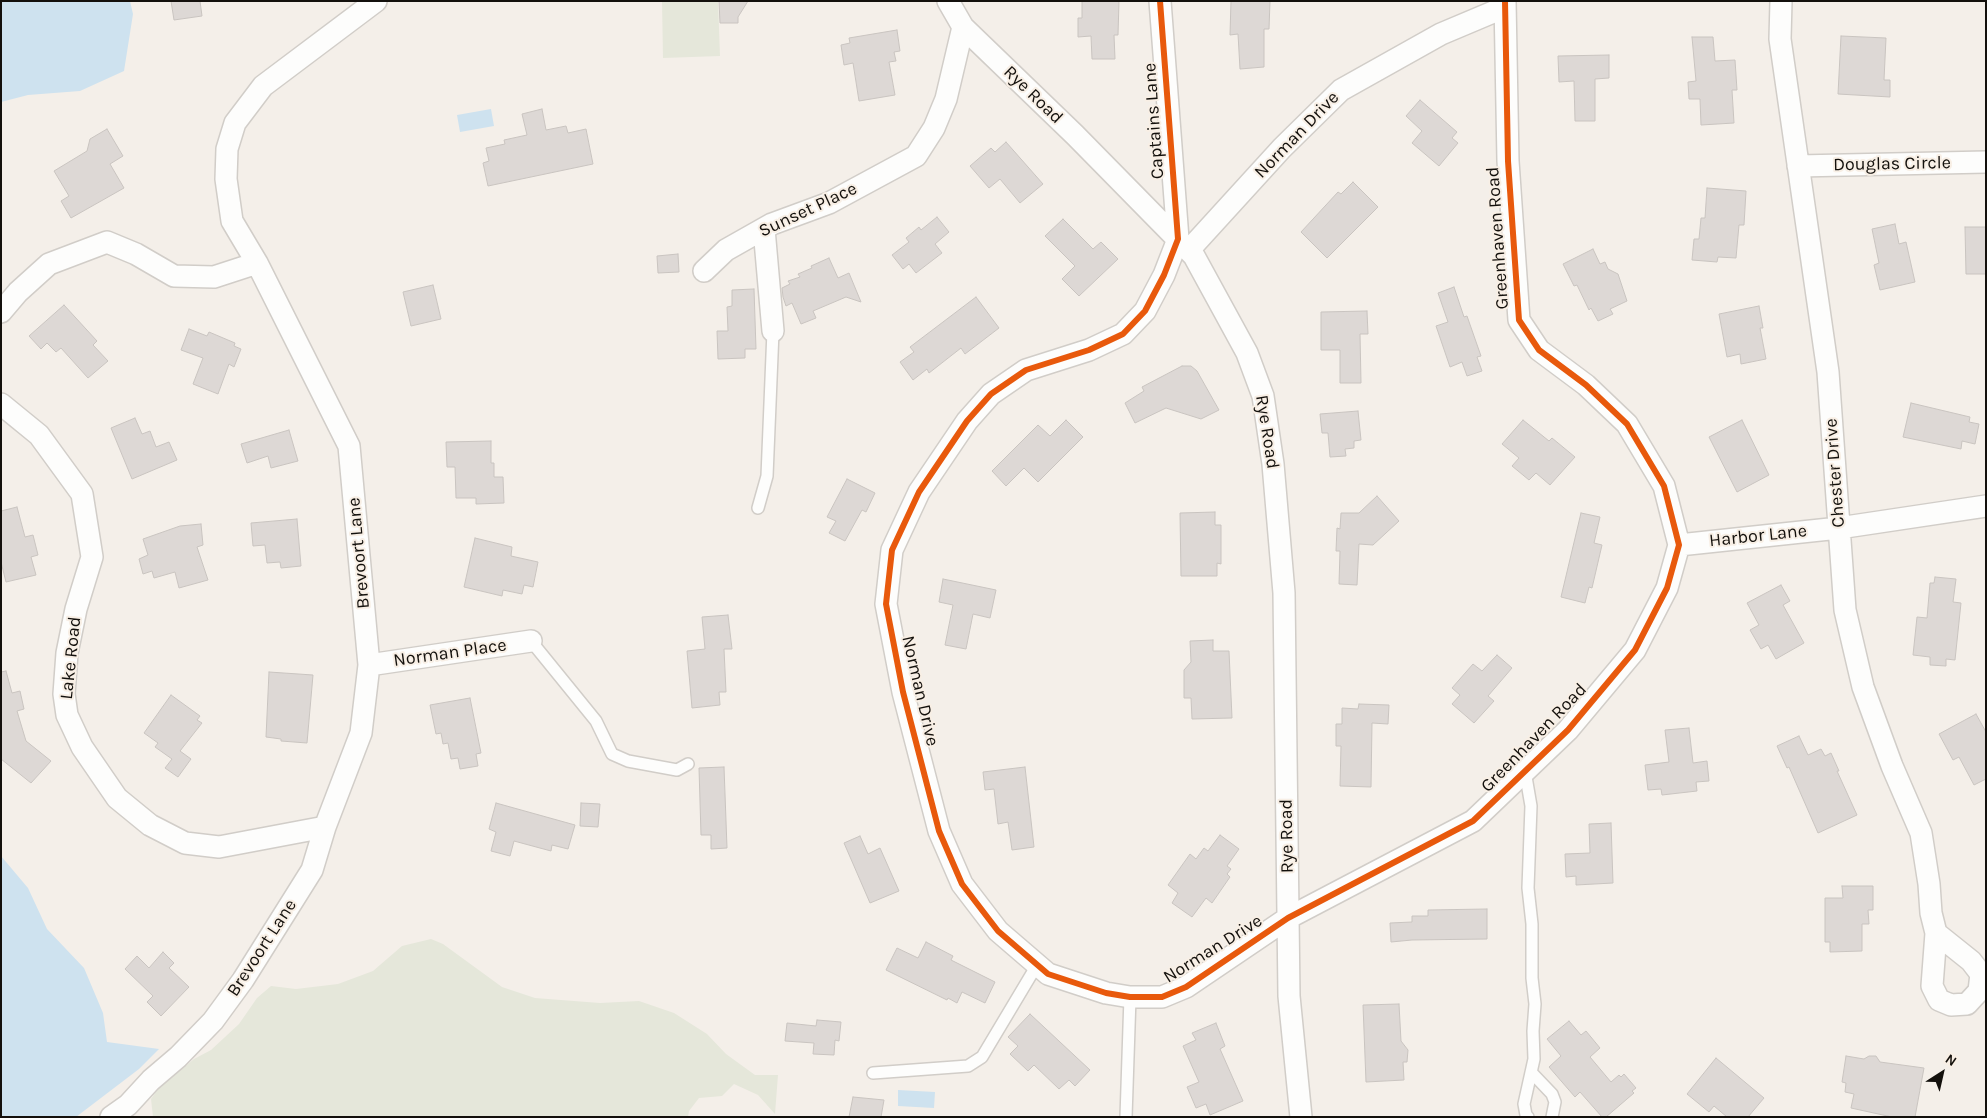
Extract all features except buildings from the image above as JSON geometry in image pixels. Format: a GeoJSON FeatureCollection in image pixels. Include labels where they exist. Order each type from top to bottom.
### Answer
{"type":"FeatureCollection","features":[{"type":"Feature","properties":{"kind":"street","name":"Brevoort Lane"},"geometry":{"type":"LineString","coordinates":[[125,1113],[151,1080],[178,1057],[213,1021],[243,980],[312,870],[325,827],[361,733],[369,665],[349,446],[257,263],[232,221],[226,180],[228,149],[235,123],[263,86],[376,1]]}},
{"type":"Feature","properties":{"kind":"street","name":"Rye Road"},"geometry":{"type":"LineString","coordinates":[[948,1],[963,28],[1194,256],[1247,353],[1263,396],[1273,464],[1284,593],[1288,918]]}},
{"type":"Feature","properties":{"kind":"street","name":"Captains Lane"},"geometry":{"type":"LineString","coordinates":[[1160,1],[1183,244]]}},
{"type":"Feature","properties":{"kind":"street","name":"Chester Drive"},"geometry":{"type":"LineString","coordinates":[[1781,1],[1780,39],[1828,372],[1845,610],[1863,687],[1892,766],[1920,833],[1929,884],[1931,912],[1936,933]]}},
{"type":"Feature","properties":{"kind":"street","name":"Norman Drive"},"geometry":{"type":"LineString","coordinates":[[1288,918],[1186,988],[1162,997],[1130,997],[1106,993],[1048,974],[998,931],[962,884],[939,830],[903,692],[886,604],[892,550],[919,492],[967,421],[991,394],[1026,370],[1089,350],[1124,334],[1146,311],[1164,275],[1183,244],[1341,90],[1442,34],[1505,4]]}},
{"type":"Feature","properties":{"kind":"street","name":"Greenhaven Road"},"geometry":{"type":"LineString","coordinates":[[1288,918],[1473,821],[1568,730],[1635,650],[1667,588],[1679,545],[1664,486],[1627,424],[1586,386],[1540,350],[1519,320],[1508,161],[1505,4]]}},
{"type":"Feature","properties":{"kind":"street","name":"Sunset Place"},"geometry":{"type":"LineString","coordinates":[[704,271],[726,250],[772,224],[829,203],[916,156],[934,128],[946,99],[963,28]]}},
{"type":"Feature","properties":{"kind":"street","name":"Douglas Circle"},"geometry":{"type":"LineString","coordinates":[[1798,166],[1986,162]]}},
{"type":"Feature","properties":{"kind":"street"},"geometry":{"type":"LineString","coordinates":[[764,229],[773,331]]}},
{"type":"Feature","properties":{"kind":"street"},"geometry":{"type":"LineString","coordinates":[[1,312],[18,292],[49,264],[107,242],[136,254],[174,276],[214,277],[257,263]]}},
{"type":"Feature","properties":{"kind":"street","name":"Lake Road"},"geometry":{"type":"LineString","coordinates":[[1,404],[38,435],[82,494],[92,557],[76,609],[67,653],[64,694],[67,715],[82,747],[117,798],[150,825],[184,843],[219,847],[325,827]]}},
{"type":"Feature","properties":{"kind":"street","name":"Harbor Lane"},"geometry":{"type":"LineString","coordinates":[[1679,545],[1838,528],[1986,506]]}},
{"type":"Feature","properties":{"kind":"street","name":"Norman Place"},"geometry":{"type":"LineString","coordinates":[[369,665],[531,641]]}},
{"type":"Feature","properties":{"kind":"street"},"geometry":{"type":"LineString","coordinates":[[1288,918],[1288,996],[1301,1117]]}},
{"type":"Feature","properties":{"kind":"lane"},"geometry":{"type":"LineString","coordinates":[[758,508],[768,476],[773,331]]}},
{"type":"Feature","properties":{"kind":"lane"},"geometry":{"type":"LineString","coordinates":[[531,641],[596,721],[612,754],[628,761],[677,770],[688,764]]}},
{"type":"Feature","properties":{"kind":"lane"},"geometry":{"type":"LineString","coordinates":[[1525,771],[1532,806],[1528,888],[1535,1004],[1533,1031],[1534,1059],[1524,1104],[1528,1117]]}},
{"type":"Feature","properties":{"kind":"lane"},"geometry":{"type":"LineString","coordinates":[[873,1073],[968,1066],[982,1057],[1037,965]]}},
{"type":"Feature","properties":{"kind":"lane"},"geometry":{"type":"LineString","coordinates":[[1126,1117],[1130,997]]}},
{"type":"Feature","properties":{"kind":"lane"},"geometry":{"type":"LineString","coordinates":[[1531,1072],[1552,1094],[1555,1102],[1552,1117]]}},
{"type":"Feature","properties":{"kind":"shaded area"},"geometry":{"type":"Polygon","coordinates":[[[662,1],[718,1],[720,56],[663,58],[662,1]]]}},
{"type":"Feature","properties":{"kind":"shaded area"},"geometry":{"type":"Polygon","coordinates":[[[431,939],[443,944],[502,987],[535,998],[600,1003],[639,1001],[674,1013],[707,1034],[726,1054],[755,1075],[778,1075],[775,1114],[758,1095],[734,1084],[722,1096],[699,1098],[689,1111],[688,1117],[153,1117],[151,1099],[158,1089],[194,1059],[211,1050],[239,1024],[257,998],[271,986],[296,989],[338,984],[373,971],[402,946],[431,939]]]}},
{"type":"Feature","properties":{"kind":"water"},"geometry":{"type":"Polygon","coordinates":[[[1,1],[130,1],[133,14],[124,71],[80,91],[28,95],[1,102],[1,1]]]}},
{"type":"Feature","properties":{"kind":"water"},"geometry":{"type":"Polygon","coordinates":[[[491,109],[494,126],[460,132],[457,115],[491,109]]]}},
{"type":"Feature","properties":{"kind":"water"},"geometry":{"type":"Polygon","coordinates":[[[1,856],[28,888],[47,929],[84,968],[103,1013],[107,1042],[159,1049],[139,1069],[76,1117],[1,1117],[1,856]]]}},
{"type":"Feature","properties":{"kind":"water"},"geometry":{"type":"Polygon","coordinates":[[[898,1090],[935,1092],[934,1108],[898,1106],[898,1090]]]}},
{"type":"Feature","properties":{"kind":"cycle path"},"geometry":{"type":"LineString","coordinates":[[1160,1],[1178,239],[1164,275],[1145,311],[1123,334],[1089,350],[1026,370],[991,394],[967,421],[919,492],[892,550],[886,604],[903,692],[939,831],[962,884],[998,931],[1048,974],[1106,993],[1130,997],[1162,997],[1186,987],[1288,918],[1473,821],[1568,730],[1635,650],[1667,588],[1679,545],[1664,486],[1627,424],[1586,385],[1539,350],[1519,320],[1508,161],[1505,1]]}}]}
